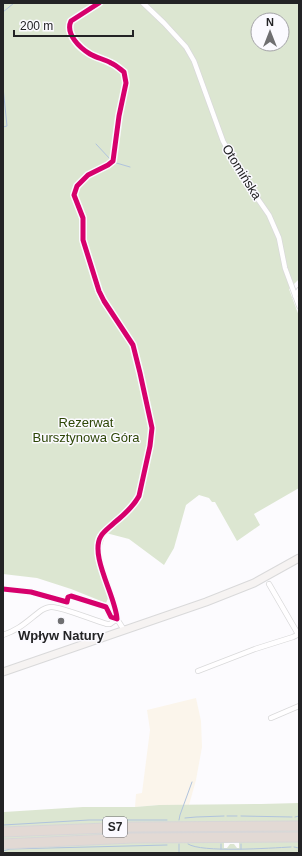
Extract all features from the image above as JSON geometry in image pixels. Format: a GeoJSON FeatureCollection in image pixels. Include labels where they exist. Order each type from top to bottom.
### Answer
{"type":"FeatureCollection","features":[{"type":"Feature","properties":{"kind":"highway","name":"S7"},"geometry":{"type":"LineString","coordinates":[[3,832],[133,827],[299,826]]}},
{"type":"Feature","properties":{"kind":"highway","name":"S7"},"geometry":{"type":"LineString","coordinates":[[3,844],[133,838],[299,837]]}},
{"type":"Feature","properties":{"kind":"main road"},"geometry":{"type":"LineString","coordinates":[[3,672],[206,602],[246,586],[298,561]]}},
{"type":"Feature","properties":{"kind":"street","name":"Otomińska"},"geometry":{"type":"LineString","coordinates":[[143,3],[186,47],[194,61],[223,141],[242,176],[269,215],[279,238],[285,268],[299,306]]}},
{"type":"Feature","properties":{"kind":"street"},"geometry":{"type":"LineString","coordinates":[[295,296],[299,290]]}},
{"type":"Feature","properties":{"kind":"street"},"geometry":{"type":"LineString","coordinates":[[198,671],[299,634],[269,584]]}},
{"type":"Feature","properties":{"kind":"street"},"geometry":{"type":"LineString","coordinates":[[3,635],[12,632],[27,623],[43,609],[50,606],[107,624],[110,624],[117,619],[124,630]]}},
{"type":"Feature","properties":{"kind":"street"},"geometry":{"type":"LineString","coordinates":[[271,718],[299,706]]}},
{"type":"Feature","properties":{"kind":"shaded area"},"geometry":{"type":"Polygon","coordinates":[[[196,698],[201,721],[202,747],[196,780],[189,805],[135,807],[136,794],[142,793],[150,730],[147,710],[196,698]]]}},
{"type":"Feature","properties":{"kind":"green space","name":"Rezerwat Bursztynowa Góra"},"geometry":{"type":"Polygon","coordinates":[[[3,3],[299,3],[299,279],[289,289],[299,316],[299,488],[254,514],[260,525],[237,541],[215,502],[212,502],[209,498],[199,495],[186,505],[174,548],[164,565],[129,539],[106,533],[98,555],[109,593],[106,603],[71,589],[37,578],[3,574],[3,3]]]}},
{"type":"Feature","properties":{"kind":"green space"},"geometry":{"type":"Polygon","coordinates":[[[299,803],[299,823],[3,829],[3,812],[83,807],[299,803]]]}},
{"type":"Feature","properties":{"kind":"green space"},"geometry":{"type":"Polygon","coordinates":[[[229,829],[226,833],[3,841],[3,835],[229,829]]]}},
{"type":"Feature","properties":{"kind":"green space"},"geometry":{"type":"Polygon","coordinates":[[[235,829],[299,829],[299,836],[238,833],[239,831],[235,831],[235,829]]]}},
{"type":"Feature","properties":{"kind":"green space"},"geometry":{"type":"Polygon","coordinates":[[[224,841],[224,848],[227,848],[230,844],[234,844],[237,848],[239,848],[239,841],[299,841],[299,853],[3,853],[3,847],[138,842],[224,841]]]}},
{"type":"Feature","properties":{"kind":"waterway"},"geometry":{"type":"LineString","coordinates":[[3,12],[14,3]]}},
{"type":"Feature","properties":{"kind":"waterway"},"geometry":{"type":"LineString","coordinates":[[3,87],[7,126],[3,127]]}},
{"type":"Feature","properties":{"kind":"waterway"},"geometry":{"type":"LineString","coordinates":[[96,144],[110,159]]}},
{"type":"Feature","properties":{"kind":"waterway"},"geometry":{"type":"LineString","coordinates":[[113,162],[130,167]]}},
{"type":"Feature","properties":{"kind":"waterway"},"geometry":{"type":"LineString","coordinates":[[179,820],[192,782]]}},
{"type":"Feature","properties":{"kind":"waterway"},"geometry":{"type":"LineString","coordinates":[[185,818],[224,816]]}},
{"type":"Feature","properties":{"kind":"waterway"},"geometry":{"type":"LineString","coordinates":[[227,816],[237,816]]}},
{"type":"Feature","properties":{"kind":"waterway"},"geometry":{"type":"LineString","coordinates":[[241,816],[292,817]]}},
{"type":"Feature","properties":{"kind":"waterway"},"geometry":{"type":"LineString","coordinates":[[295,817],[299,816]]}},
{"type":"Feature","properties":{"kind":"waterway"},"geometry":{"type":"LineString","coordinates":[[3,825],[89,820],[167,820]]}},
{"type":"Feature","properties":{"kind":"waterway"},"geometry":{"type":"LineString","coordinates":[[179,844],[179,852]]}},
{"type":"Feature","properties":{"kind":"waterway"},"geometry":{"type":"LineString","coordinates":[[188,844],[195,847],[221,849],[291,847]]}},
{"type":"Feature","properties":{"kind":"waterway"},"geometry":{"type":"LineString","coordinates":[[221,844],[221,849]]}},
{"type":"Feature","properties":{"kind":"waterway"},"geometry":{"type":"LineString","coordinates":[[241,844],[241,849]]}},
{"type":"Feature","properties":{"kind":"waterway"},"geometry":{"type":"LineString","coordinates":[[3,851],[10,849],[167,845]]}},
{"type":"Feature","properties":{"kind":"waterway"},"geometry":{"type":"LineString","coordinates":[[294,847],[299,848]]}},
{"type":"Feature","properties":{"kind":"cycle path"},"geometry":{"type":"LineString","coordinates":[[3,589],[31,592],[67,602],[68,597],[71,596],[106,607],[111,617],[117,619],[116,610],[98,554],[98,544],[104,532],[128,511],[139,496],[150,446],[152,428],[133,345],[99,291],[83,240],[83,218],[74,195],[77,186],[88,175],[113,161],[119,116],[126,83],[124,72],[106,60],[86,51],[74,40],[70,31],[71,21],[99,3]]}},
{"type":"Feature","properties":{"kind":"place","name":"Wpływ Natury"},"geometry":{"type":"Point","coordinates":[61,621]}}]}
